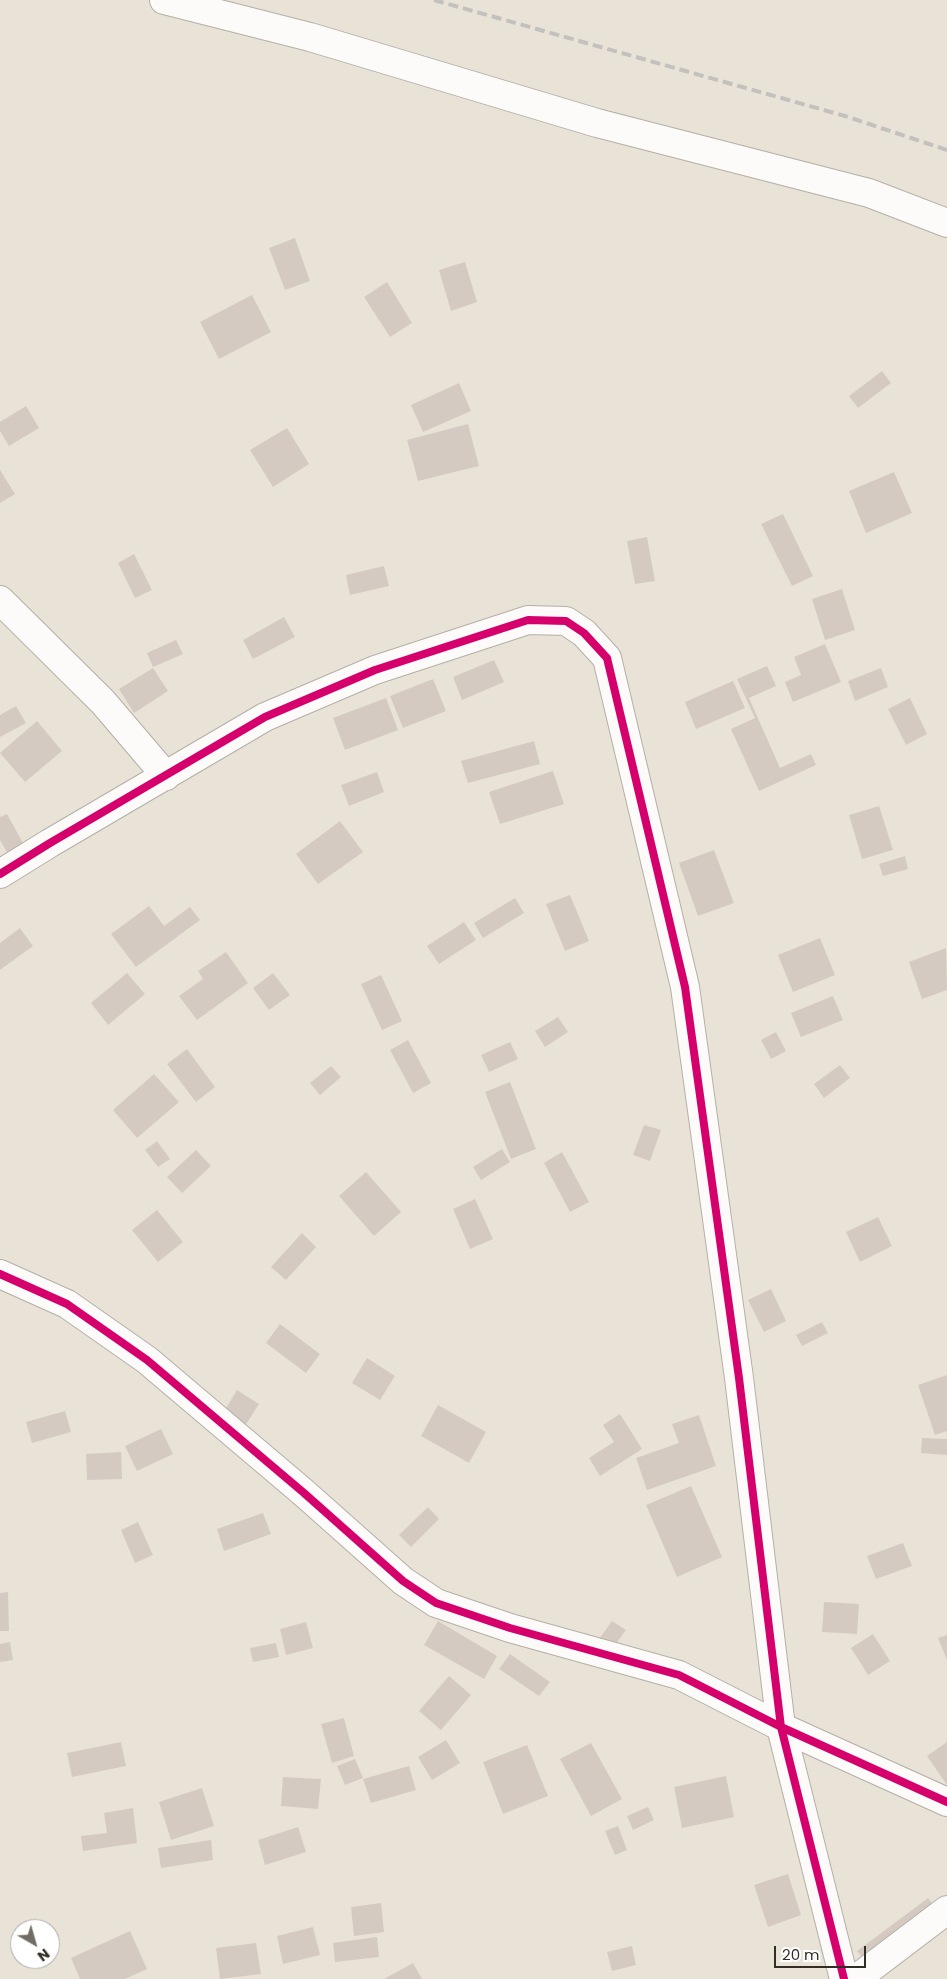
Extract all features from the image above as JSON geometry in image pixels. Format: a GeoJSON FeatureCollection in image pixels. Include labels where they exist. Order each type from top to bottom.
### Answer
{"type":"FeatureCollection","features":[{"type":"Feature","properties":{"kind":"street"},"geometry":{"type":"LineString","coordinates":[[164,0],[310,37],[597,123],[868,193],[947,222]]}},
{"type":"Feature","properties":{"kind":"street"},"geometry":{"type":"LineString","coordinates":[[0,600],[103,702],[166,776]]}},
{"type":"Feature","properties":{"kind":"street"},"geometry":{"type":"LineString","coordinates":[[0,874],[265,717],[375,670],[528,620],[566,621],[584,633],[607,658],[685,987],[737,1368],[781,1726],[844,1979]]}},
{"type":"Feature","properties":{"kind":"street"},"geometry":{"type":"LineString","coordinates":[[0,1274],[67,1304],[147,1360],[304,1493],[403,1581],[436,1603],[510,1628],[679,1675],[781,1726],[947,1802]]}},
{"type":"Feature","properties":{"kind":"street"},"geometry":{"type":"LineString","coordinates":[[856,1979],[947,1910]]}},
{"type":"Feature","properties":{"kind":"building"},"geometry":{"type":"Polygon","coordinates":[[[295,238],[310,281],[285,290],[269,248],[295,238]]]}},
{"type":"Feature","properties":{"kind":"building"},"geometry":{"type":"Polygon","coordinates":[[[465,262],[477,302],[451,311],[439,270],[465,262]]]}},
{"type":"Feature","properties":{"kind":"building"},"geometry":{"type":"Polygon","coordinates":[[[387,282],[412,323],[390,337],[364,297],[387,282]]]}},
{"type":"Feature","properties":{"kind":"building"},"geometry":{"type":"Polygon","coordinates":[[[252,295],[271,332],[219,359],[200,322],[252,295]]]}},
{"type":"Feature","properties":{"kind":"building"},"geometry":{"type":"Polygon","coordinates":[[[882,371],[891,383],[858,408],[849,396],[882,371]]]}},
{"type":"Feature","properties":{"kind":"building"},"geometry":{"type":"Polygon","coordinates":[[[459,383],[471,411],[423,432],[411,405],[459,383]]]}},
{"type":"Feature","properties":{"kind":"building"},"geometry":{"type":"Polygon","coordinates":[[[26,406],[39,428],[9,446],[0,431],[0,422],[26,406]]]}},
{"type":"Feature","properties":{"kind":"building"},"geometry":{"type":"Polygon","coordinates":[[[468,424],[479,466],[418,481],[407,440],[468,424]]]}},
{"type":"Feature","properties":{"kind":"building"},"geometry":{"type":"Polygon","coordinates":[[[287,428],[309,464],[273,487],[250,450],[287,428]]]}},
{"type":"Feature","properties":{"kind":"building"},"geometry":{"type":"Polygon","coordinates":[[[0,470],[15,494],[0,503],[0,470]]]}},
{"type":"Feature","properties":{"kind":"building"},"geometry":{"type":"Polygon","coordinates":[[[894,472],[912,513],[866,533],[849,491],[894,472]]]}},
{"type":"Feature","properties":{"kind":"building"},"geometry":{"type":"Polygon","coordinates":[[[783,514],[813,576],[792,586],[761,524],[783,514]]]}},
{"type":"Feature","properties":{"kind":"building"},"geometry":{"type":"Polygon","coordinates":[[[647,537],[655,581],[635,584],[627,541],[647,537]]]}},
{"type":"Feature","properties":{"kind":"building"},"geometry":{"type":"Polygon","coordinates":[[[134,554],[152,590],[135,598],[118,563],[134,554]]]}},
{"type":"Feature","properties":{"kind":"building"},"geometry":{"type":"Polygon","coordinates":[[[384,566],[389,586],[350,595],[346,575],[384,566]]]}},
{"type":"Feature","properties":{"kind":"building"},"geometry":{"type":"Polygon","coordinates":[[[842,589],[855,630],[825,640],[812,599],[842,589]]]}},
{"type":"Feature","properties":{"kind":"building"},"geometry":{"type":"Polygon","coordinates":[[[284,617],[295,637],[253,659],[243,640],[284,617]]]}},
{"type":"Feature","properties":{"kind":"building"},"geometry":{"type":"Polygon","coordinates":[[[176,640],[183,654],[153,667],[147,653],[176,640]]]}},
{"type":"Feature","properties":{"kind":"building"},"geometry":{"type":"Polygon","coordinates":[[[825,644],[841,682],[793,702],[785,682],[801,675],[794,657],[825,644]]]}},
{"type":"Feature","properties":{"kind":"building"},"geometry":{"type":"Polygon","coordinates":[[[494,660],[504,682],[462,700],[453,677],[494,660]]]}},
{"type":"Feature","properties":{"kind":"building"},"geometry":{"type":"Polygon","coordinates":[[[767,666],[776,686],[749,698],[780,768],[811,754],[816,765],[759,791],[731,729],[755,718],[737,679],[767,666]]]}},
{"type":"Feature","properties":{"kind":"building"},"geometry":{"type":"Polygon","coordinates":[[[153,668],[168,691],[134,713],[119,689],[153,668]]]}},
{"type":"Feature","properties":{"kind":"building"},"geometry":{"type":"Polygon","coordinates":[[[881,668],[888,687],[855,701],[848,681],[881,668]]]}},
{"type":"Feature","properties":{"kind":"building"},"geometry":{"type":"Polygon","coordinates":[[[433,679],[446,711],[403,728],[390,696],[433,679]]]}},
{"type":"Feature","properties":{"kind":"building"},"geometry":{"type":"Polygon","coordinates":[[[733,681],[745,708],[696,729],[685,702],[733,681]]]}},
{"type":"Feature","properties":{"kind":"building"},"geometry":{"type":"Polygon","coordinates":[[[386,698],[398,730],[345,750],[333,718],[386,698]]]}},
{"type":"Feature","properties":{"kind":"building"},"geometry":{"type":"Polygon","coordinates":[[[910,698],[927,734],[906,745],[888,709],[910,698]]]}},
{"type":"Feature","properties":{"kind":"building"},"geometry":{"type":"Polygon","coordinates":[[[16,706],[26,723],[0,737],[0,715],[16,706]]]}},
{"type":"Feature","properties":{"kind":"building"},"geometry":{"type":"Polygon","coordinates":[[[37,721],[62,751],[25,782],[0,753],[37,721]]]}},
{"type":"Feature","properties":{"kind":"building"},"geometry":{"type":"Polygon","coordinates":[[[534,741],[540,764],[468,783],[461,761],[534,741]]]}},
{"type":"Feature","properties":{"kind":"building"},"geometry":{"type":"Polygon","coordinates":[[[553,771],[564,804],[500,824],[489,792],[553,771]]]}},
{"type":"Feature","properties":{"kind":"building"},"geometry":{"type":"Polygon","coordinates":[[[377,772],[384,792],[349,806],[341,785],[377,772]]]}},
{"type":"Feature","properties":{"kind":"building"},"geometry":{"type":"Polygon","coordinates":[[[879,806],[893,850],[862,859],[849,815],[879,806]]]}},
{"type":"Feature","properties":{"kind":"building"},"geometry":{"type":"Polygon","coordinates":[[[7,814],[29,854],[13,863],[0,840],[0,817],[7,814]]]}},
{"type":"Feature","properties":{"kind":"building"},"geometry":{"type":"Polygon","coordinates":[[[340,821],[363,852],[318,884],[296,854],[340,821]]]}},
{"type":"Feature","properties":{"kind":"building"},"geometry":{"type":"Polygon","coordinates":[[[714,850],[734,903],[698,916],[679,863],[714,850]]]}},
{"type":"Feature","properties":{"kind":"building"},"geometry":{"type":"Polygon","coordinates":[[[905,856],[908,869],[883,876],[879,864],[905,856]]]}},
{"type":"Feature","properties":{"kind":"building"},"geometry":{"type":"Polygon","coordinates":[[[570,895],[589,941],[565,951],[546,904],[570,895]]]}},
{"type":"Feature","properties":{"kind":"building"},"geometry":{"type":"Polygon","coordinates":[[[515,898],[524,913],[483,938],[474,923],[515,898]]]}},
{"type":"Feature","properties":{"kind":"building"},"geometry":{"type":"Polygon","coordinates":[[[149,906],[164,926],[190,907],[200,920],[136,967],[111,934],[149,906]]]}},
{"type":"Feature","properties":{"kind":"building"},"geometry":{"type":"Polygon","coordinates":[[[464,922],[476,940],[439,964],[427,946],[464,922]]]}},
{"type":"Feature","properties":{"kind":"building"},"geometry":{"type":"Polygon","coordinates":[[[20,928],[33,946],[0,970],[0,943],[20,928]]]}},
{"type":"Feature","properties":{"kind":"building"},"geometry":{"type":"Polygon","coordinates":[[[820,938],[835,975],[793,992],[778,955],[820,938]]]}},
{"type":"Feature","properties":{"kind":"building"},"geometry":{"type":"Polygon","coordinates":[[[946,948],[947,990],[922,999],[909,962],[946,948]]]}},
{"type":"Feature","properties":{"kind":"building"},"geometry":{"type":"Polygon","coordinates":[[[226,952],[248,983],[197,1020],[179,996],[203,979],[198,971],[226,952]]]}},
{"type":"Feature","properties":{"kind":"building"},"geometry":{"type":"Polygon","coordinates":[[[127,973],[145,994],[108,1025],[91,1003],[127,973]]]}},
{"type":"Feature","properties":{"kind":"building"},"geometry":{"type":"Polygon","coordinates":[[[273,973],[290,995],[269,1010],[253,988],[273,973]]]}},
{"type":"Feature","properties":{"kind":"building"},"geometry":{"type":"Polygon","coordinates":[[[381,975],[402,1021],[382,1030],[361,984],[381,975]]]}},
{"type":"Feature","properties":{"kind":"building"},"geometry":{"type":"Polygon","coordinates":[[[833,996],[843,1020],[801,1037],[791,1013],[833,996]]]}},
{"type":"Feature","properties":{"kind":"building"},"geometry":{"type":"Polygon","coordinates":[[[558,1017],[568,1032],[545,1047],[535,1031],[558,1017]]]}},
{"type":"Feature","properties":{"kind":"building"},"geometry":{"type":"Polygon","coordinates":[[[776,1032],[786,1051],[771,1059],[761,1040],[776,1032]]]}},
{"type":"Feature","properties":{"kind":"building"},"geometry":{"type":"Polygon","coordinates":[[[408,1040],[431,1083],[413,1093],[390,1050],[408,1040]]]}},
{"type":"Feature","properties":{"kind":"building"},"geometry":{"type":"Polygon","coordinates":[[[510,1042],[518,1059],[489,1072],[481,1055],[510,1042]]]}},
{"type":"Feature","properties":{"kind":"building"},"geometry":{"type":"Polygon","coordinates":[[[187,1049],[215,1087],[196,1102],[167,1064],[187,1049]]]}},
{"type":"Feature","properties":{"kind":"building"},"geometry":{"type":"Polygon","coordinates":[[[840,1065],[850,1078],[824,1098],[814,1084],[840,1065]]]}},
{"type":"Feature","properties":{"kind":"building"},"geometry":{"type":"Polygon","coordinates":[[[331,1066],[341,1077],[320,1095],[310,1083],[331,1066]]]}},
{"type":"Feature","properties":{"kind":"building"},"geometry":{"type":"Polygon","coordinates":[[[154,1074],[179,1102],[137,1138],[113,1110],[154,1074]]]}},
{"type":"Feature","properties":{"kind":"building"},"geometry":{"type":"Polygon","coordinates":[[[510,1082],[536,1149],[511,1159],[485,1092],[510,1082]]]}},
{"type":"Feature","properties":{"kind":"building"},"geometry":{"type":"Polygon","coordinates":[[[644,1125],[661,1130],[650,1161],[633,1155],[644,1125]]]}},
{"type":"Feature","properties":{"kind":"building"},"geometry":{"type":"Polygon","coordinates":[[[157,1141],[170,1159],[158,1167],[145,1150],[157,1141]]]}},
{"type":"Feature","properties":{"kind":"building"},"geometry":{"type":"Polygon","coordinates":[[[502,1149],[510,1162],[481,1180],[473,1167],[502,1149]]]}},
{"type":"Feature","properties":{"kind":"building"},"geometry":{"type":"Polygon","coordinates":[[[196,1150],[211,1166],[182,1193],[167,1177],[196,1150]]]}},
{"type":"Feature","properties":{"kind":"building"},"geometry":{"type":"Polygon","coordinates":[[[562,1152],[589,1202],[570,1212],[544,1163],[562,1152]]]}},
{"type":"Feature","properties":{"kind":"building"},"geometry":{"type":"Polygon","coordinates":[[[366,1172],[401,1212],[374,1236],[339,1196],[366,1172]]]}},
{"type":"Feature","properties":{"kind":"building"},"geometry":{"type":"Polygon","coordinates":[[[475,1199],[493,1239],[470,1249],[453,1209],[475,1199]]]}},
{"type":"Feature","properties":{"kind":"building"},"geometry":{"type":"Polygon","coordinates":[[[157,1210],[183,1242],[158,1262],[132,1230],[157,1210]]]}},
{"type":"Feature","properties":{"kind":"building"},"geometry":{"type":"Polygon","coordinates":[[[878,1217],[892,1246],[860,1262],[846,1232],[878,1217]]]}},
{"type":"Feature","properties":{"kind":"building"},"geometry":{"type":"Polygon","coordinates":[[[302,1233],[316,1247],[286,1280],[271,1267],[302,1233]]]}},
{"type":"Feature","properties":{"kind":"building"},"geometry":{"type":"Polygon","coordinates":[[[771,1289],[786,1321],[764,1332],[748,1300],[771,1289]]]}},
{"type":"Feature","properties":{"kind":"building"},"geometry":{"type":"Polygon","coordinates":[[[822,1322],[828,1333],[802,1346],[796,1335],[822,1322]]]}},
{"type":"Feature","properties":{"kind":"building"},"geometry":{"type":"Polygon","coordinates":[[[280,1324],[320,1354],[306,1373],[266,1343],[280,1324]]]}},
{"type":"Feature","properties":{"kind":"building"},"geometry":{"type":"Polygon","coordinates":[[[367,1358],[395,1376],[380,1400],[352,1383],[367,1358]]]}},
{"type":"Feature","properties":{"kind":"building"},"geometry":{"type":"Polygon","coordinates":[[[947,1375],[947,1431],[935,1435],[918,1385],[947,1375]]]}},
{"type":"Feature","properties":{"kind":"building"},"geometry":{"type":"Polygon","coordinates":[[[237,1390],[259,1404],[245,1426],[223,1413],[237,1390]]]}},
{"type":"Feature","properties":{"kind":"building"},"geometry":{"type":"Polygon","coordinates":[[[438,1405],[486,1432],[469,1463],[421,1436],[438,1405]]]}},
{"type":"Feature","properties":{"kind":"building"},"geometry":{"type":"Polygon","coordinates":[[[65,1411],[71,1432],[32,1443],[26,1422],[65,1411]]]}},
{"type":"Feature","properties":{"kind":"building"},"geometry":{"type":"Polygon","coordinates":[[[620,1414],[642,1449],[600,1476],[589,1458],[614,1442],[603,1425],[620,1414]]]}},
{"type":"Feature","properties":{"kind":"building"},"geometry":{"type":"Polygon","coordinates":[[[699,1415],[716,1466],[647,1490],[636,1458],[679,1443],[672,1424],[699,1415]]]}},
{"type":"Feature","properties":{"kind":"building"},"geometry":{"type":"Polygon","coordinates":[[[161,1429],[173,1454],[137,1471],[125,1446],[161,1429]]]}},
{"type":"Feature","properties":{"kind":"building"},"geometry":{"type":"Polygon","coordinates":[[[922,1438],[947,1439],[947,1455],[921,1453],[922,1438]]]}},
{"type":"Feature","properties":{"kind":"building"},"geometry":{"type":"Polygon","coordinates":[[[121,1452],[122,1479],[87,1480],[86,1454],[121,1452]]]}},
{"type":"Feature","properties":{"kind":"building"},"geometry":{"type":"Polygon","coordinates":[[[691,1486],[722,1557],[677,1577],[646,1505],[691,1486]]]}},
{"type":"Feature","properties":{"kind":"building"},"geometry":{"type":"Polygon","coordinates":[[[428,1507],[439,1519],[411,1547],[399,1535],[428,1507]]]}},
{"type":"Feature","properties":{"kind":"building"},"geometry":{"type":"Polygon","coordinates":[[[263,1513],[271,1534],[224,1551],[217,1529],[263,1513]]]}},
{"type":"Feature","properties":{"kind":"building"},"geometry":{"type":"Polygon","coordinates":[[[138,1522],[153,1555],[135,1563],[121,1530],[138,1522]]]}},
{"type":"Feature","properties":{"kind":"building"},"geometry":{"type":"Polygon","coordinates":[[[903,1543],[912,1566],[876,1579],[867,1556],[903,1543]]]}},
{"type":"Feature","properties":{"kind":"building"},"geometry":{"type":"Polygon","coordinates":[[[8,1592],[9,1631],[0,1631],[0,1593],[8,1592]]]}},
{"type":"Feature","properties":{"kind":"building"},"geometry":{"type":"Polygon","coordinates":[[[824,1602],[859,1604],[857,1634],[822,1632],[824,1602]]]}},
{"type":"Feature","properties":{"kind":"building"},"geometry":{"type":"Polygon","coordinates":[[[438,1621],[497,1656],[484,1679],[424,1645],[438,1621]]]}},
{"type":"Feature","properties":{"kind":"building"},"geometry":{"type":"Polygon","coordinates":[[[612,1621],[626,1630],[612,1649],[599,1639],[612,1621]]]}},
{"type":"Feature","properties":{"kind":"building"},"geometry":{"type":"Polygon","coordinates":[[[306,1622],[313,1648],[286,1655],[280,1629],[306,1622]]]}},
{"type":"Feature","properties":{"kind":"building"},"geometry":{"type":"Polygon","coordinates":[[[873,1634],[890,1661],[868,1675],[851,1648],[873,1634]]]}},
{"type":"Feature","properties":{"kind":"building"},"geometry":{"type":"Polygon","coordinates":[[[947,1635],[947,1660],[938,1638],[947,1635]]]}},
{"type":"Feature","properties":{"kind":"building"},"geometry":{"type":"Polygon","coordinates":[[[10,1642],[13,1660],[0,1662],[0,1644],[10,1642]]]}},
{"type":"Feature","properties":{"kind":"building"},"geometry":{"type":"Polygon","coordinates":[[[276,1643],[279,1657],[253,1662],[250,1648],[276,1643]]]}},
{"type":"Feature","properties":{"kind":"building"},"geometry":{"type":"Polygon","coordinates":[[[510,1654],[550,1682],[539,1696],[499,1669],[510,1654]]]}},
{"type":"Feature","properties":{"kind":"building"},"geometry":{"type":"Polygon","coordinates":[[[449,1676],[471,1695],[441,1730],[419,1711],[449,1676]]]}},
{"type":"Feature","properties":{"kind":"building"},"geometry":{"type":"Polygon","coordinates":[[[344,1718],[354,1756],[332,1763],[321,1724],[344,1718]]]}},
{"type":"Feature","properties":{"kind":"building"},"geometry":{"type":"Polygon","coordinates":[[[446,1740],[460,1763],[432,1780],[418,1757],[446,1740]]]}},
{"type":"Feature","properties":{"kind":"building"},"geometry":{"type":"Polygon","coordinates":[[[121,1742],[126,1766],[72,1777],[67,1753],[121,1742]]]}},
{"type":"Feature","properties":{"kind":"building"},"geometry":{"type":"Polygon","coordinates":[[[947,1742],[947,1785],[927,1756],[947,1742]]]}},
{"type":"Feature","properties":{"kind":"building"},"geometry":{"type":"Polygon","coordinates":[[[591,1743],[622,1799],[591,1816],[560,1759],[591,1743]]]}},
{"type":"Feature","properties":{"kind":"building"},"geometry":{"type":"Polygon","coordinates":[[[527,1745],[548,1796],[503,1814],[483,1762],[527,1745]]]}},
{"type":"Feature","properties":{"kind":"building"},"geometry":{"type":"Polygon","coordinates":[[[355,1759],[363,1778],[345,1785],[337,1766],[355,1759]]]}},
{"type":"Feature","properties":{"kind":"building"},"geometry":{"type":"Polygon","coordinates":[[[409,1766],[416,1790],[371,1803],[363,1779],[409,1766]]]}},
{"type":"Feature","properties":{"kind":"building"},"geometry":{"type":"Polygon","coordinates":[[[726,1776],[734,1817],[682,1828],[674,1787],[726,1776]]]}},
{"type":"Feature","properties":{"kind":"building"},"geometry":{"type":"Polygon","coordinates":[[[283,1777],[321,1779],[318,1809],[281,1806],[283,1777]]]}},
{"type":"Feature","properties":{"kind":"building"},"geometry":{"type":"Polygon","coordinates":[[[202,1788],[214,1826],[171,1840],[159,1802],[202,1788]]]}},
{"type":"Feature","properties":{"kind":"building"},"geometry":{"type":"Polygon","coordinates":[[[648,1807],[654,1820],[633,1830],[627,1816],[648,1807]]]}},
{"type":"Feature","properties":{"kind":"building"},"geometry":{"type":"Polygon","coordinates":[[[133,1808],[137,1843],[83,1851],[81,1836],[107,1833],[104,1813],[133,1808]]]}},
{"type":"Feature","properties":{"kind":"building"},"geometry":{"type":"Polygon","coordinates":[[[618,1826],[627,1850],[615,1855],[605,1831],[618,1826]]]}},
{"type":"Feature","properties":{"kind":"building"},"geometry":{"type":"Polygon","coordinates":[[[298,1827],[306,1852],[265,1865],[258,1840],[298,1827]]]}},
{"type":"Feature","properties":{"kind":"building"},"geometry":{"type":"Polygon","coordinates":[[[211,1840],[213,1860],[161,1868],[158,1848],[211,1840]]]}},
{"type":"Feature","properties":{"kind":"building"},"geometry":{"type":"Polygon","coordinates":[[[788,1874],[801,1915],[768,1927],[754,1885],[788,1874]]]}},
{"type":"Feature","properties":{"kind":"building"},"geometry":{"type":"Polygon","coordinates":[[[928,1898],[941,1915],[870,1968],[857,1951],[928,1898]]]}},
{"type":"Feature","properties":{"kind":"building"},"geometry":{"type":"Polygon","coordinates":[[[381,1903],[384,1932],[354,1936],[351,1907],[381,1903]]]}},
{"type":"Feature","properties":{"kind":"building"},"geometry":{"type":"Polygon","coordinates":[[[313,1927],[320,1955],[283,1964],[277,1936],[313,1927]]]}},
{"type":"Feature","properties":{"kind":"building"},"geometry":{"type":"Polygon","coordinates":[[[130,1931],[147,1969],[125,1979],[80,1979],[71,1958],[130,1931]]]}},
{"type":"Feature","properties":{"kind":"building"},"geometry":{"type":"Polygon","coordinates":[[[377,1937],[379,1957],[335,1962],[333,1943],[377,1937]]]}},
{"type":"Feature","properties":{"kind":"building"},"geometry":{"type":"Polygon","coordinates":[[[256,1943],[261,1974],[220,1979],[216,1948],[256,1943]]]}},
{"type":"Feature","properties":{"kind":"building"},"geometry":{"type":"Polygon","coordinates":[[[632,1946],[636,1965],[612,1971],[607,1952],[632,1946]]]}},
{"type":"Feature","properties":{"kind":"building"},"geometry":{"type":"Polygon","coordinates":[[[413,1963],[422,1979],[384,1979],[413,1963]]]}},
{"type":"Feature","properties":{"kind":"railway"},"geometry":{"type":"LineString","coordinates":[[434,0],[845,116],[947,150]]}},
{"type":"Feature","properties":{"kind":"cycle path"},"geometry":{"type":"LineString","coordinates":[[0,874],[265,717],[375,670],[528,620],[566,621],[584,633],[607,658],[685,987],[739,1378],[781,1727],[844,1979]]}},
{"type":"Feature","properties":{"kind":"cycle path"},"geometry":{"type":"LineString","coordinates":[[0,1274],[67,1304],[147,1360],[304,1493],[403,1581],[436,1603],[510,1628],[679,1675],[781,1727],[947,1802]]}}]}
